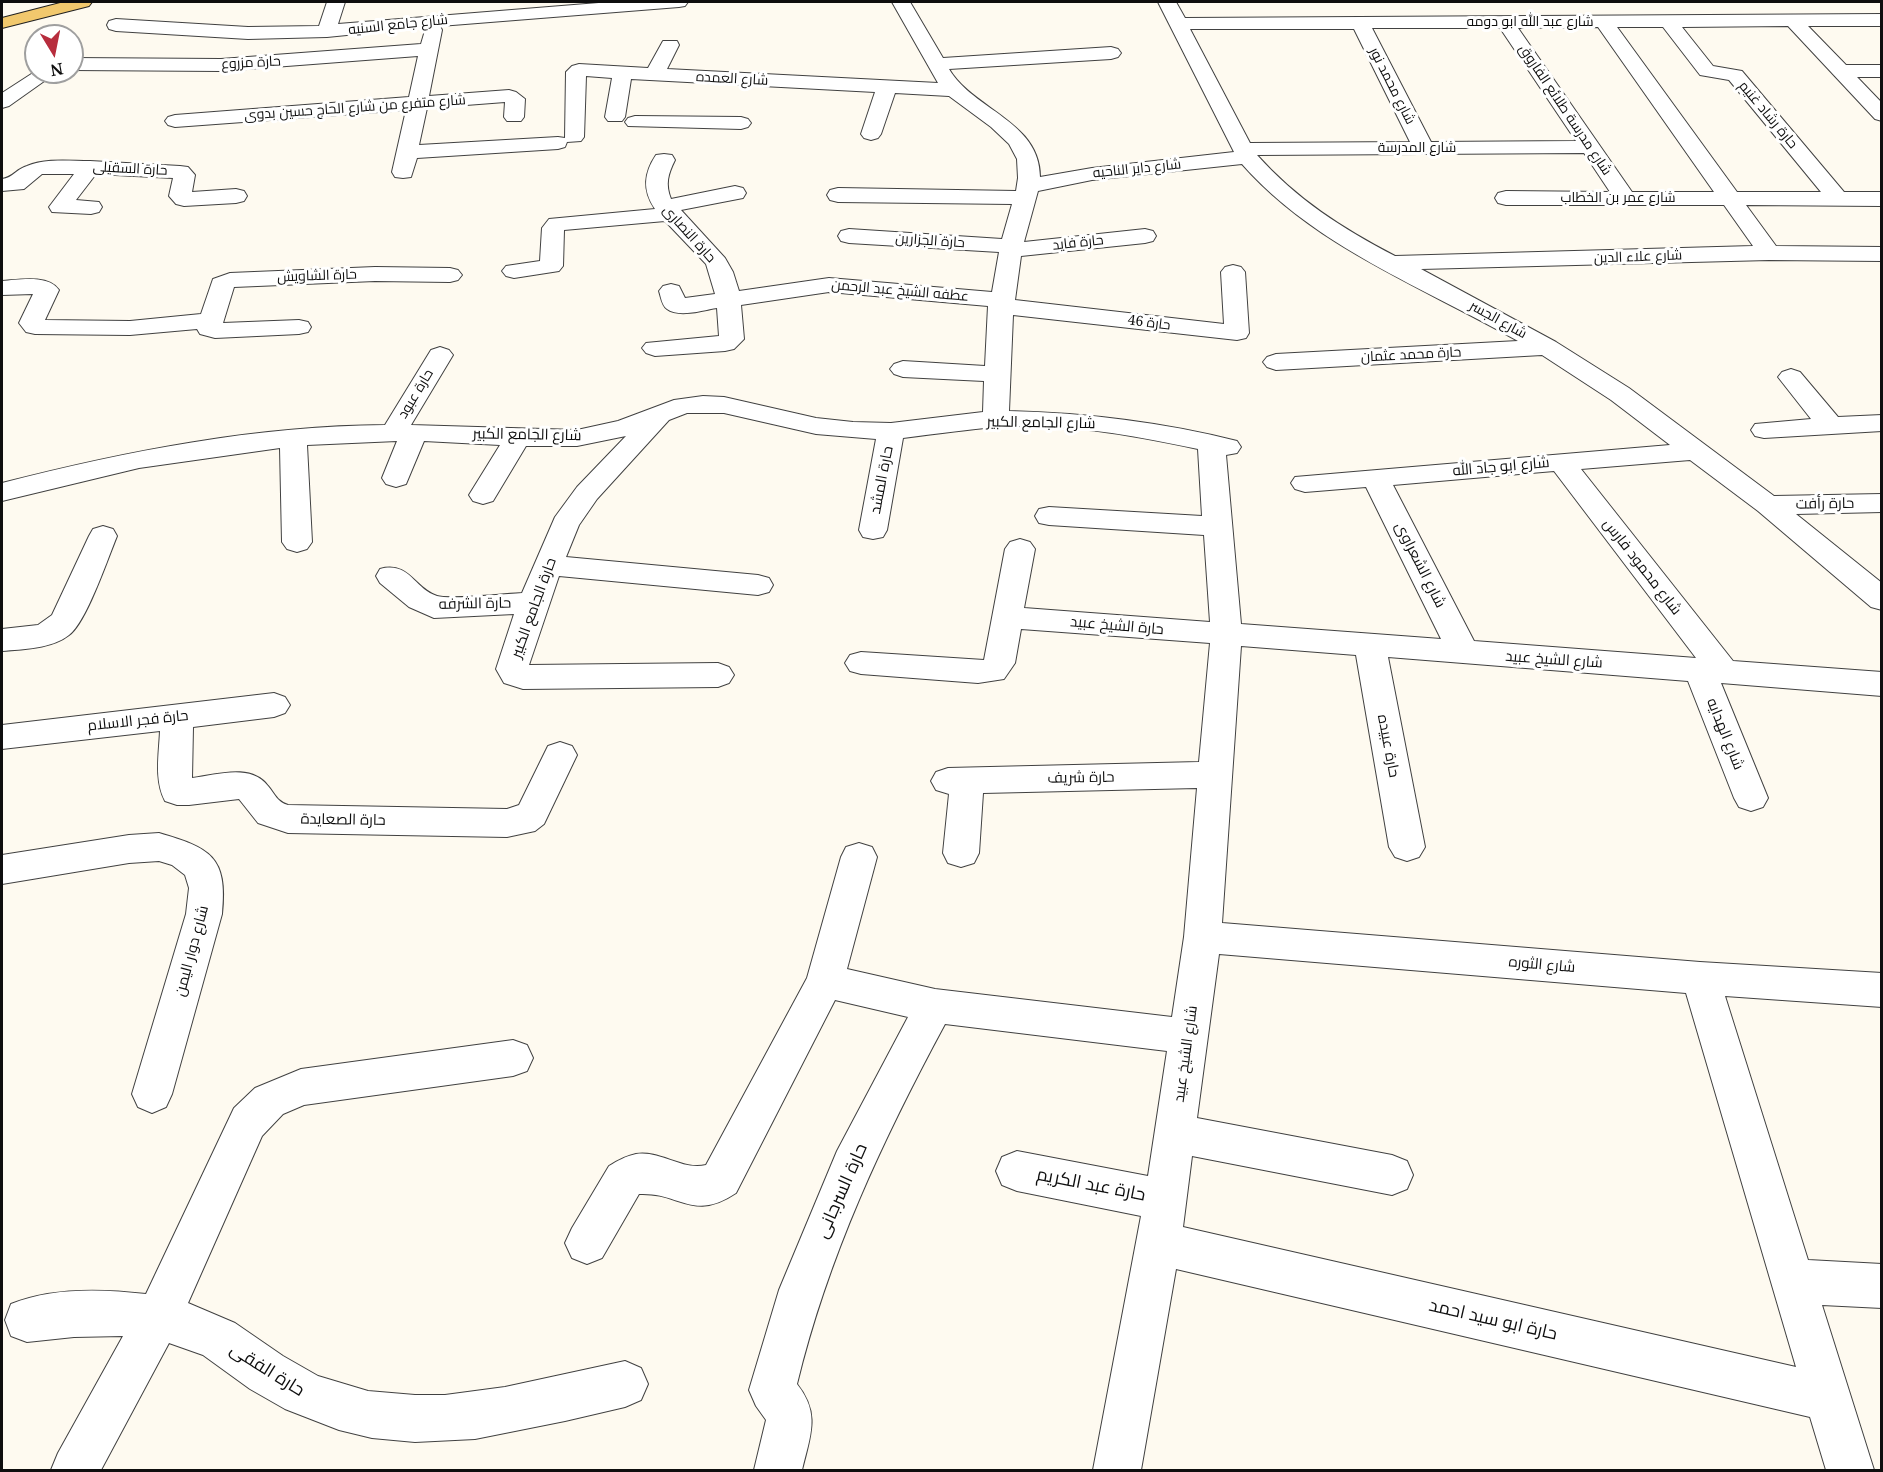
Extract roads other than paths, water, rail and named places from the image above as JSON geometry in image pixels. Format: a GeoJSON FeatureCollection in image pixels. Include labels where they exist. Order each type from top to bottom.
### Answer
{"type":"FeatureCollection","features":[{"type":"Feature","properties":{"kind":"main road"},"geometry":{"type":"LineString","coordinates":[[2,23],[83,2]]}},
{"type":"Feature","properties":{"kind":"street"},"geometry":{"type":"LineString","coordinates":[[327,31],[336,2]]}},
{"type":"Feature","properties":{"kind":"street","name":"شارع جامع السنيه"},"geometry":{"type":"LineString","coordinates":[[133,6],[109,31],[248,33],[327,31],[437,11],[680,2]]}},
{"type":"Feature","properties":{"kind":"street"},"geometry":{"type":"LineString","coordinates":[[901,2],[936,64],[954,90],[1015,138],[1029,161],[1030,173],[1011,248],[1001,303],[996,419]]}},
{"type":"Feature","properties":{"kind":"street","name":"شارع الجسر"},"geometry":{"type":"LineString","coordinates":[[1167,2],[1245,153],[1271,184],[1303,211],[1348,241],[1547,347],[1620,394],[1768,505],[1881,600]]}},
{"type":"Feature","properties":{"kind":"street"},"geometry":{"type":"LineString","coordinates":[[1446,2],[1459,23]]}},
{"type":"Feature","properties":{"kind":"street"},"geometry":{"type":"LineString","coordinates":[[1563,2],[1578,22]]}},
{"type":"Feature","properties":{"kind":"street"},"geometry":{"type":"LineString","coordinates":[[1683,2],[1700,21]]}},
{"type":"Feature","properties":{"kind":"street"},"geometry":{"type":"LineString","coordinates":[[1813,2],[1833,20]]}},
{"type":"Feature","properties":{"kind":"street"},"geometry":{"type":"LineString","coordinates":[[418,103],[437,11]]}},
{"type":"Feature","properties":{"kind":"street","name":"شارع عبد الله ابو دومه"},"geometry":{"type":"LineString","coordinates":[[1178,24],[1881,20]]}},
{"type":"Feature","properties":{"kind":"street","name":"حارة رشاد غنيم"},"geometry":{"type":"LineString","coordinates":[[1668,21],[1707,71],[1735,75],[1838,198]]}},
{"type":"Feature","properties":{"kind":"street"},"geometry":{"type":"LineString","coordinates":[[1793,21],[1881,115]]}},
{"type":"Feature","properties":{"kind":"street","name":"شارع مدرسة طلائع الفاروق"},"geometry":{"type":"LineString","coordinates":[[1505,22],[1625,198]]}},
{"type":"Feature","properties":{"kind":"street"},"geometry":{"type":"LineString","coordinates":[[1604,22],[1769,253]]}},
{"type":"Feature","properties":{"kind":"street","name":"شارع محمد نور"},"geometry":{"type":"LineString","coordinates":[[1360,23],[1424,148]]}},
{"type":"Feature","properties":{"kind":"street"},"geometry":{"type":"LineString","coordinates":[[654,75],[670,45]]}},
{"type":"Feature","properties":{"kind":"street","name":"حارة مزروع"},"geometry":{"type":"LineString","coordinates":[[84,64],[221,65],[429,49]]}},
{"type":"Feature","properties":{"kind":"street"},"geometry":{"type":"LineString","coordinates":[[936,64],[1112,53]]}},
{"type":"Feature","properties":{"kind":"street","name":"شارع العمده"},"geometry":{"type":"LineString","coordinates":[[418,103],[405,162],[566,140],[576,72],[583,69],[654,75],[762,75],[954,90]]}},
{"type":"Feature","properties":{"kind":"street"},"geometry":{"type":"LineString","coordinates":[[1840,71],[1881,71]]}},
{"type":"Feature","properties":{"kind":"street"},"geometry":{"type":"LineString","coordinates":[[622,73],[625,119],[739,129],[762,75]]}},
{"type":"Feature","properties":{"kind":"street"},"geometry":{"type":"LineString","coordinates":[[2,102],[29,84]]}},
{"type":"Feature","properties":{"kind":"street"},"geometry":{"type":"LineString","coordinates":[[871,134],[887,86]]}},
{"type":"Feature","properties":{"kind":"street","name":"شارع متفرع من شارع الحاج حسين بدوى"},"geometry":{"type":"LineString","coordinates":[[175,121],[512,97],[515,99],[514,117]]}},
{"type":"Feature","properties":{"kind":"street","name":"شارع المدرسة"},"geometry":{"type":"LineString","coordinates":[[1245,153],[1424,148],[1590,147]]}},
{"type":"Feature","properties":{"kind":"street","name":"شارع داير الناحيه"},"geometry":{"type":"LineString","coordinates":[[838,195],[1026,192],[1092,174],[1245,153]]}},
{"type":"Feature","properties":{"kind":"street","name":"حارة النصارى"},"geometry":{"type":"LineString","coordinates":[[655,348],[722,344],[732,340],[727,288],[717,263],[659,200],[654,184],[655,176],[664,160]]}},
{"type":"Feature","properties":{"kind":"street"},"geometry":{"type":"LineString","coordinates":[[90,167],[60,207],[91,207]]}},
{"type":"Feature","properties":{"kind":"street","name":"حارة السقيلى"},"geometry":{"type":"LineString","coordinates":[[2,185],[19,183],[36,168],[90,167],[180,172],[184,175],[180,196],[184,199],[236,196]]}},
{"type":"Feature","properties":{"kind":"street"},"geometry":{"type":"LineString","coordinates":[[514,271],[550,266],[553,228],[557,224],[668,210],[735,193]]}},
{"type":"Feature","properties":{"kind":"street","name":"شارع عمر بن الخطاب"},"geometry":{"type":"LineString","coordinates":[[1506,198],[1881,198]]}},
{"type":"Feature","properties":{"kind":"street","name":"حارة الجزارين"},"geometry":{"type":"LineString","coordinates":[[849,236],[1011,248]]}},
{"type":"Feature","properties":{"kind":"street","name":"حارة فايد"},"geometry":{"type":"LineString","coordinates":[[1011,248],[1145,236]]}},
{"type":"Feature","properties":{"kind":"street","name":"شارع علاء الدين"},"geometry":{"type":"LineString","coordinates":[[1394,264],[1769,253],[1871,254]]}},
{"type":"Feature","properties":{"kind":"street"},"geometry":{"type":"LineString","coordinates":[[1871,254],[1881,279]]}},
{"type":"Feature","properties":{"kind":"street","name":"حارة 46"},"geometry":{"type":"LineString","coordinates":[[1001,303],[1237,333],[1233,272]]}},
{"type":"Feature","properties":{"kind":"street","name":"حارة الشاويش"},"geometry":{"type":"LineString","coordinates":[[212,320],[221,284],[230,280],[375,273],[450,274]]}},
{"type":"Feature","properties":{"kind":"street","name":"عطفه الشيخ عبد الرحمن"},"geometry":{"type":"LineString","coordinates":[[672,291],[675,304],[678,306],[728,301],[829,285],[1001,303]]}},
{"type":"Feature","properties":{"kind":"street"},"geometry":{"type":"LineString","coordinates":[[2,288],[38,287],[47,290],[31,323],[35,327],[130,328],[212,320],[209,329],[215,331],[299,327]]}},
{"type":"Feature","properties":{"kind":"street","name":"حارة محمد عثمان"},"geometry":{"type":"LineString","coordinates":[[1276,362],[1547,347]]}},
{"type":"Feature","properties":{"kind":"street","name":"حارة عبود"},"geometry":{"type":"LineString","coordinates":[[396,478],[404,433],[440,355]]}},
{"type":"Feature","properties":{"kind":"street"},"geometry":{"type":"LineString","coordinates":[[903,369],[997,374]]}},
{"type":"Feature","properties":{"kind":"street"},"geometry":{"type":"LineString","coordinates":[[1791,377],[1832,426]]}},
{"type":"Feature","properties":{"kind":"street","name":"شارع الجامع الكبير"},"geometry":{"type":"LineString","coordinates":[[2,492],[54,478],[145,459],[293,438],[404,433],[577,438],[603,434],[683,406],[724,405],[816,426],[891,431],[996,419],[1050,420],[1104,424],[1158,432],[1219,445]]}},
{"type":"Feature","properties":{"kind":"street","name":"حارة الجامع الكبير"},"geometry":{"type":"LineString","coordinates":[[664,412],[575,507],[565,524],[532,603],[512,669],[515,675],[718,675]]}},
{"type":"Feature","properties":{"kind":"street"},"geometry":{"type":"LineString","coordinates":[[1764,430],[1881,423]]}},
{"type":"Feature","properties":{"kind":"street","name":"حارة المشد"},"geometry":{"type":"LineString","coordinates":[[873,530],[891,431]]}},
{"type":"Feature","properties":{"kind":"street"},"geometry":{"type":"LineString","coordinates":[[483,495],[518,437]]}},
{"type":"Feature","properties":{"kind":"street"},"geometry":{"type":"LineString","coordinates":[[293,438],[297,542]]}},
{"type":"Feature","properties":{"kind":"street","name":"شارع الشيخ عبيد"},"geometry":{"type":"LineString","coordinates":[[1117,1470],[1158,1243],[1203,937],[1226,634],[1216,526],[1219,445]]}},
{"type":"Feature","properties":{"kind":"street","name":"شارع ابو جاد الله"},"geometry":{"type":"LineString","coordinates":[[1305,483],[1698,451]]}},
{"type":"Feature","properties":{"kind":"street","name":"شارع محمود فارس"},"geometry":{"type":"LineString","coordinates":[[1561,462],[1712,671]]}},
{"type":"Feature","properties":{"kind":"street","name":"شارع الشعراوى"},"geometry":{"type":"LineString","coordinates":[[1376,477],[1464,653]]}},
{"type":"Feature","properties":{"kind":"street","name":"حارة رأفت"},"geometry":{"type":"LineString","coordinates":[[1768,505],[1881,503]]}},
{"type":"Feature","properties":{"kind":"street"},"geometry":{"type":"LineString","coordinates":[[1048,516],[1216,526]]}},
{"type":"Feature","properties":{"kind":"street"},"geometry":{"type":"LineString","coordinates":[[2,640],[42,635],[58,630],[65,621],[103,536]]}},
{"type":"Feature","properties":{"kind":"street"},"geometry":{"type":"LineString","coordinates":[[861,663],[978,672],[993,671],[999,663],[1020,549]]}},
{"type":"Feature","properties":{"kind":"street"},"geometry":{"type":"LineString","coordinates":[[548,565],[758,585]]}},
{"type":"Feature","properties":{"kind":"street","name":"حارة الشرفه"},"geometry":{"type":"LineString","coordinates":[[391,576],[420,600],[434,607],[532,603]]}},
{"type":"Feature","properties":{"kind":"street","name":"حارة الشيخ عبيد"},"geometry":{"type":"LineString","coordinates":[[1008,617],[1226,634]]}},
{"type":"Feature","properties":{"kind":"street","name":"شارع الشيخ عبيد"},"geometry":{"type":"LineString","coordinates":[[1226,634],[1881,684]]}},
{"type":"Feature","properties":{"kind":"street","name":"حارة عبيده"},"geometry":{"type":"LineString","coordinates":[[1370,646],[1407,847]]}},
{"type":"Feature","properties":{"kind":"street","name":"شارع الهدايه"},"geometry":{"type":"LineString","coordinates":[[1712,671],[1751,798]]}},
{"type":"Feature","properties":{"kind":"street","name":"حارة فجر الاسلام"},"geometry":{"type":"LineString","coordinates":[[2,737],[274,705]]}},
{"type":"Feature","properties":{"kind":"street","name":"حارة الصعايدة"},"geometry":{"type":"LineString","coordinates":[[177,717],[175,782],[177,792],[245,785],[252,790],[261,807],[272,816],[288,819],[507,823],[522,821],[532,814],[560,755]]}},
{"type":"Feature","properties":{"kind":"street","name":"حارة شريف"},"geometry":{"type":"LineString","coordinates":[[961,853],[957,781],[1215,775]]}},
{"type":"Feature","properties":{"kind":"street","name":"شارع دوار اليمن"},"geometry":{"type":"LineString","coordinates":[[2,869],[129,849],[159,847],[183,854],[201,867],[207,888],[204,914],[152,1094]]}},
{"type":"Feature","properties":{"kind":"street"},"geometry":{"type":"LineString","coordinates":[[587,1243],[624,1180],[630,1174],[641,1173],[703,1187],[716,1185],[825,981],[859,857]]}},
{"type":"Feature","properties":{"kind":"street","name":"شارع الثوره"},"geometry":{"type":"LineString","coordinates":[[1203,937],[1700,978],[1881,990]]}},
{"type":"Feature","properties":{"kind":"street"},"geometry":{"type":"LineString","coordinates":[[1700,978],[1850,1470]]}},
{"type":"Feature","properties":{"kind":"street"},"geometry":{"type":"LineString","coordinates":[[825,981],[935,1006],[1189,1036]]}},
{"type":"Feature","properties":{"kind":"street","name":"حارة السرجانى"},"geometry":{"type":"LineString","coordinates":[[778,1470],[790,1417],[788,1410],[774,1394],[773,1386],[800,1292],[843,1185],[889,1090],[935,1006]]}},
{"type":"Feature","properties":{"kind":"street"},"geometry":{"type":"LineString","coordinates":[[75,1470],[159,1318],[248,1122],[269,1101],[301,1087],[513,1058]]}},
{"type":"Feature","properties":{"kind":"street"},"geometry":{"type":"LineString","coordinates":[[1174,1133],[1392,1175]]}},
{"type":"Feature","properties":{"kind":"street","name":"حارة عبد الكريم"},"geometry":{"type":"LineString","coordinates":[[1017,1171],[1164,1200]]}},
{"type":"Feature","properties":{"kind":"street","name":"حارة ابو سيد احمد"},"geometry":{"type":"LineString","coordinates":[[1158,1243],[1828,1398]]}},
{"type":"Feature","properties":{"kind":"street"},"geometry":{"type":"LineString","coordinates":[[1792,1281],[1881,1286]]}},
{"type":"Feature","properties":{"kind":"street","name":"حارة الفقى"},"geometry":{"type":"LineString","coordinates":[[27,1320],[66,1314],[104,1313],[159,1318],[215,1336],[302,1394],[354,1412],[413,1420],[474,1418],[625,1384]]}}]}
